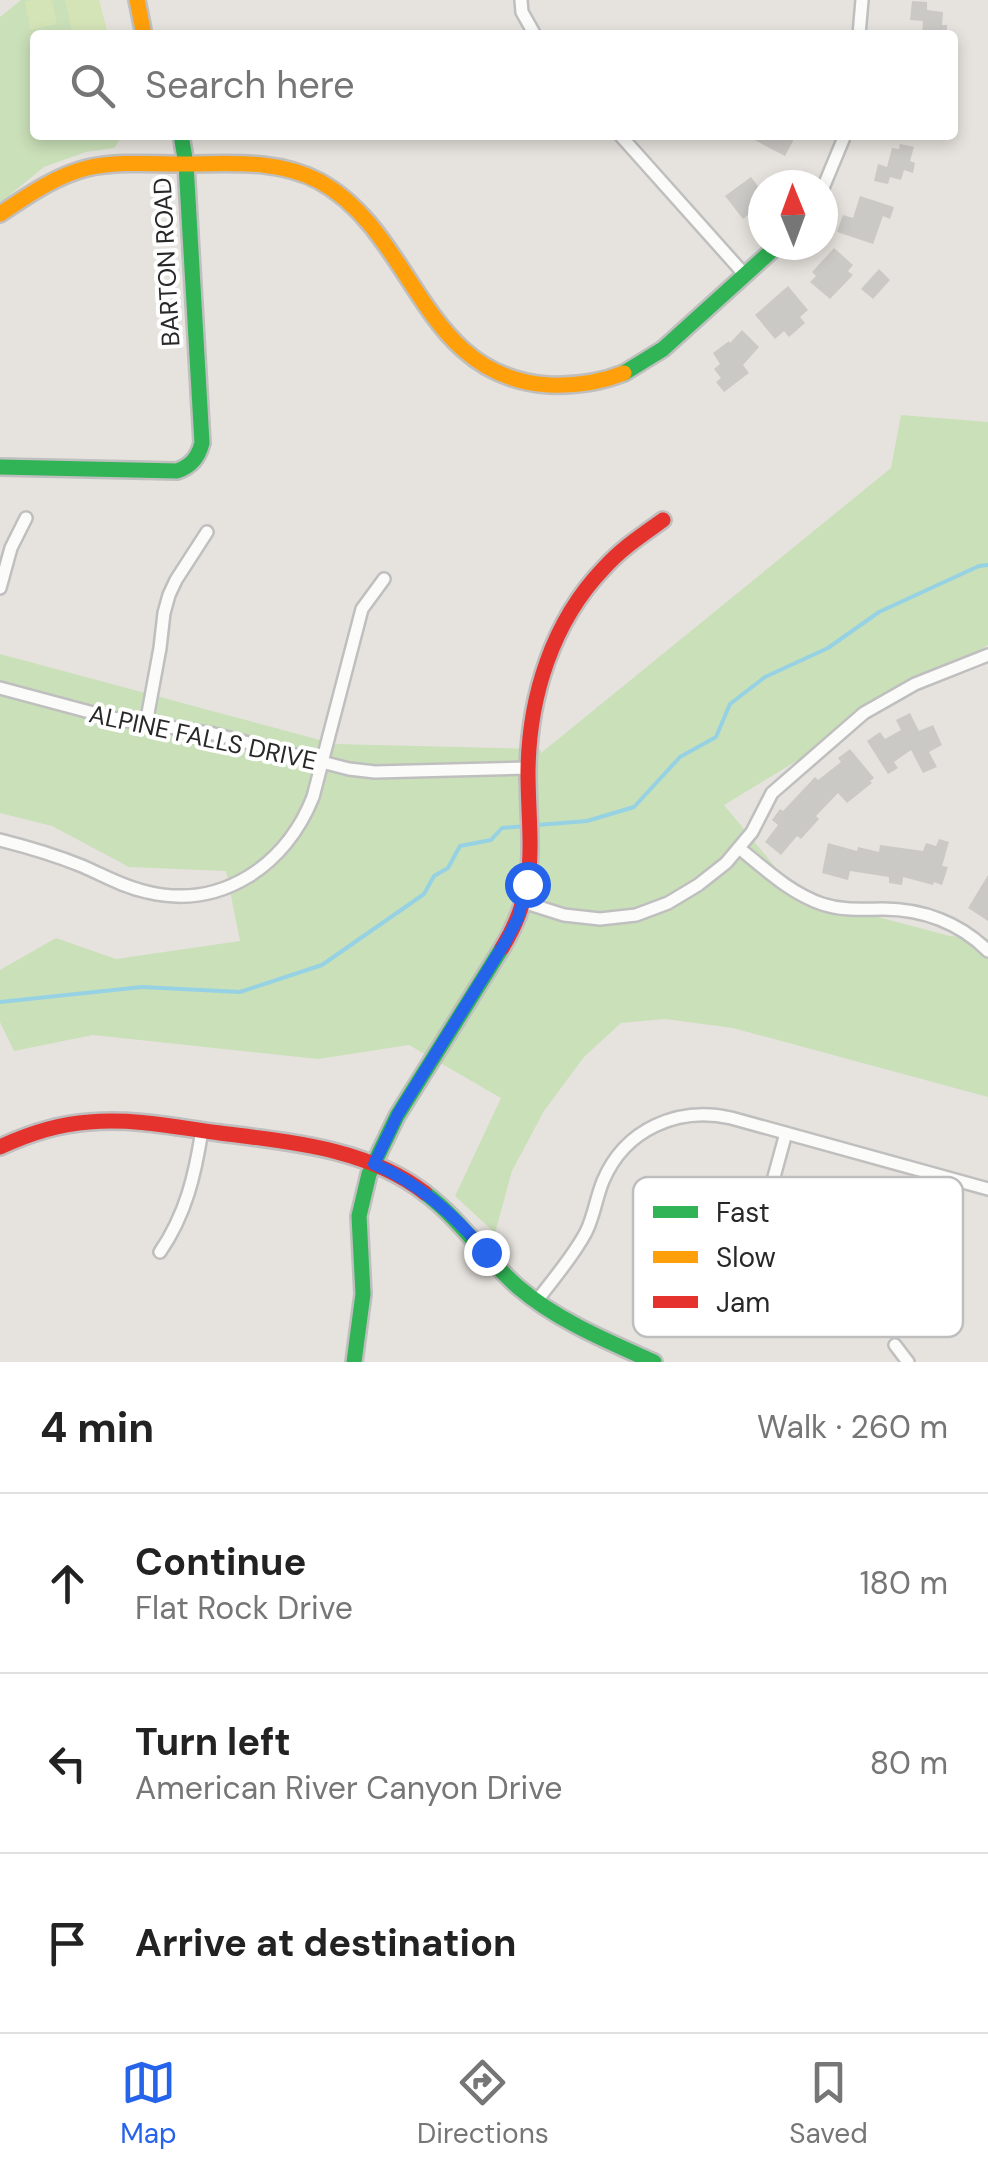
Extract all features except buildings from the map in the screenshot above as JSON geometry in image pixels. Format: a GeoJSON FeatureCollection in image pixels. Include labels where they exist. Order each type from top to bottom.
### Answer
{"type":"FeatureCollection","features":[{"type":"Feature","properties":{"kind":"street"},"geometry":{"type":"LineString","coordinates":[[136,0],[143,30]]}},
{"type":"Feature","properties":{"kind":"street"},"geometry":{"type":"LineString","coordinates":[[521,0],[522,12],[532,30]]}},
{"type":"Feature","properties":{"kind":"street"},"geometry":{"type":"LineString","coordinates":[[860,30],[862,0]]}},
{"type":"Feature","properties":{"kind":"street","name":"BARTON ROAD"},"geometry":{"type":"LineString","coordinates":[[0,467],[176,471],[198,457],[202,442],[183,140]]}},
{"type":"Feature","properties":{"kind":"street"},"geometry":{"type":"LineString","coordinates":[[624,140],[745,275]]}},
{"type":"Feature","properties":{"kind":"street"},"geometry":{"type":"LineString","coordinates":[[830,170],[843,140]]}},
{"type":"Feature","properties":{"kind":"street"},"geometry":{"type":"LineString","coordinates":[[0,214],[76,171],[128,164],[276,165],[304,174],[348,200],[458,346],[488,368],[521,382],[564,387],[585,386],[644,364],[762,260]]}},
{"type":"Feature","properties":{"kind":"street"},"geometry":{"type":"LineString","coordinates":[[0,588],[10,548],[26,518]]}},
{"type":"Feature","properties":{"kind":"street"},"geometry":{"type":"LineString","coordinates":[[354,1362],[363,1292],[358,1222],[365,1185],[398,1114],[506,941],[524,902],[531,835],[528,768],[536,695],[548,655],[589,583],[632,541],[663,520]]}},
{"type":"Feature","properties":{"kind":"street"},"geometry":{"type":"LineString","coordinates":[[146,724],[169,595],[207,532]]}},
{"type":"Feature","properties":{"kind":"street"},"geometry":{"type":"LineString","coordinates":[[0,840],[53,855],[152,894],[213,892],[246,879],[284,848],[306,813],[362,609],[384,579]]}},
{"type":"Feature","properties":{"kind":"street"},"geometry":{"type":"LineString","coordinates":[[524,902],[600,920],[636,915],[668,903],[726,863],[752,832],[772,793],[864,713],[915,684],[988,655]]}},
{"type":"Feature","properties":{"kind":"street","name":"ALPINE FALLS DRIVE"},"geometry":{"type":"LineString","coordinates":[[0,688],[112,718],[214,734],[375,772],[528,768]]}},
{"type":"Feature","properties":{"kind":"street"},"geometry":{"type":"LineString","coordinates":[[740,848],[786,886],[823,904],[843,909],[926,914],[964,932],[988,951]]}},
{"type":"Feature","properties":{"kind":"street"},"geometry":{"type":"LineString","coordinates":[[536,1302],[579,1245],[613,1162],[645,1130],[676,1117],[709,1114],[945,1177]]}},
{"type":"Feature","properties":{"kind":"street"},"geometry":{"type":"LineString","coordinates":[[0,1147],[31,1134],[86,1122],[132,1121],[320,1147],[374,1164],[406,1180],[444,1207],[514,1284],[536,1302],[574,1326],[654,1362]]}},
{"type":"Feature","properties":{"kind":"street"},"geometry":{"type":"LineString","coordinates":[[160,1252],[180,1220],[191,1188],[202,1130]]}},
{"type":"Feature","properties":{"kind":"street"},"geometry":{"type":"LineString","coordinates":[[774,1177],[786,1133]]}},
{"type":"Feature","properties":{"kind":"street"},"geometry":{"type":"LineString","coordinates":[[963,1182],[988,1189]]}},
{"type":"Feature","properties":{"kind":"street"},"geometry":{"type":"LineString","coordinates":[[895,1344],[908,1362]]}},
{"type":"Feature","properties":{"kind":"green space"},"geometry":{"type":"Polygon","coordinates":[[[21,0],[99,0],[107,30],[30,30],[30,140],[119,141],[114,148],[86,152],[44,167],[0,203],[0,17],[21,0]]]}},
{"type":"Feature","properties":{"kind":"green space"},"geometry":{"type":"Polygon","coordinates":[[[52,0],[57,24],[30,30],[25,1],[52,0]]]}},
{"type":"Feature","properties":{"kind":"green space"},"geometry":{"type":"Polygon","coordinates":[[[65,0],[99,0],[107,30],[72,30],[65,0]]]}},
{"type":"Feature","properties":{"kind":"green space"},"geometry":{"type":"Polygon","coordinates":[[[901,415],[988,422],[988,645],[724,805],[799,896],[950,936],[988,939],[988,1097],[733,1028],[665,1019],[621,1023],[584,1057],[544,1111],[512,1171],[495,1233],[455,1196],[501,1098],[409,1045],[318,1059],[93,1035],[14,1051],[0,1022],[0,970],[56,938],[116,959],[240,941],[226,871],[129,867],[52,826],[0,813],[0,654],[335,744],[540,749],[541,753],[891,468],[901,415]]]}},
{"type":"Feature","properties":{"kind":"waterway"},"geometry":{"type":"LineString","coordinates":[[537,825],[587,821],[634,807],[680,757],[716,737],[730,704],[765,677],[828,648],[879,612],[988,565]]}},
{"type":"Feature","properties":{"kind":"waterway"},"geometry":{"type":"LineString","coordinates":[[0,1002],[142,987],[240,992],[322,965],[424,894],[434,876],[448,868],[460,846],[491,840],[502,828],[527,826]]}},
{"type":"Feature","properties":{"kind":"traffic: fast"},"geometry":{"type":"LineString","coordinates":[[0,467],[177,471],[190,464],[198,453],[202,443],[182,140]]}},
{"type":"Feature","properties":{"kind":"traffic: fast"},"geometry":{"type":"LineString","coordinates":[[624,373],[663,349],[761,260]]}},
{"type":"Feature","properties":{"kind":"traffic: fast"},"geometry":{"type":"LineString","coordinates":[[354,1362],[363,1294],[359,1216],[369,1174],[397,1116],[502,948]]}},
{"type":"Feature","properties":{"kind":"traffic: fast"},"geometry":{"type":"LineString","coordinates":[[425,1193],[533,1299],[583,1329],[654,1362]]}},
{"type":"Feature","properties":{"kind":"traffic: slow"},"geometry":{"type":"LineString","coordinates":[[137,0],[143,30]]}},
{"type":"Feature","properties":{"kind":"traffic: slow"},"geometry":{"type":"LineString","coordinates":[[0,214],[53,181],[99,166],[237,164],[287,169],[319,181],[351,205],[378,234],[445,331],[472,357],[506,376],[549,385],[587,383],[624,373]]}},
{"type":"Feature","properties":{"kind":"traffic: jam"},"geometry":{"type":"LineString","coordinates":[[502,948],[523,903],[527,883],[529,743],[547,662],[557,636],[586,589],[617,555],[663,520]]}},
{"type":"Feature","properties":{"kind":"traffic: jam"},"geometry":{"type":"LineString","coordinates":[[0,1147],[43,1130],[77,1123],[154,1124],[327,1150],[378,1166],[425,1193]]}},
{"type":"Feature","properties":{"kind":"route"},"geometry":{"type":"LineString","coordinates":[[486,1252],[444,1207],[406,1180],[374,1164],[398,1114],[506,941],[524,902],[527,884]]}}]}
